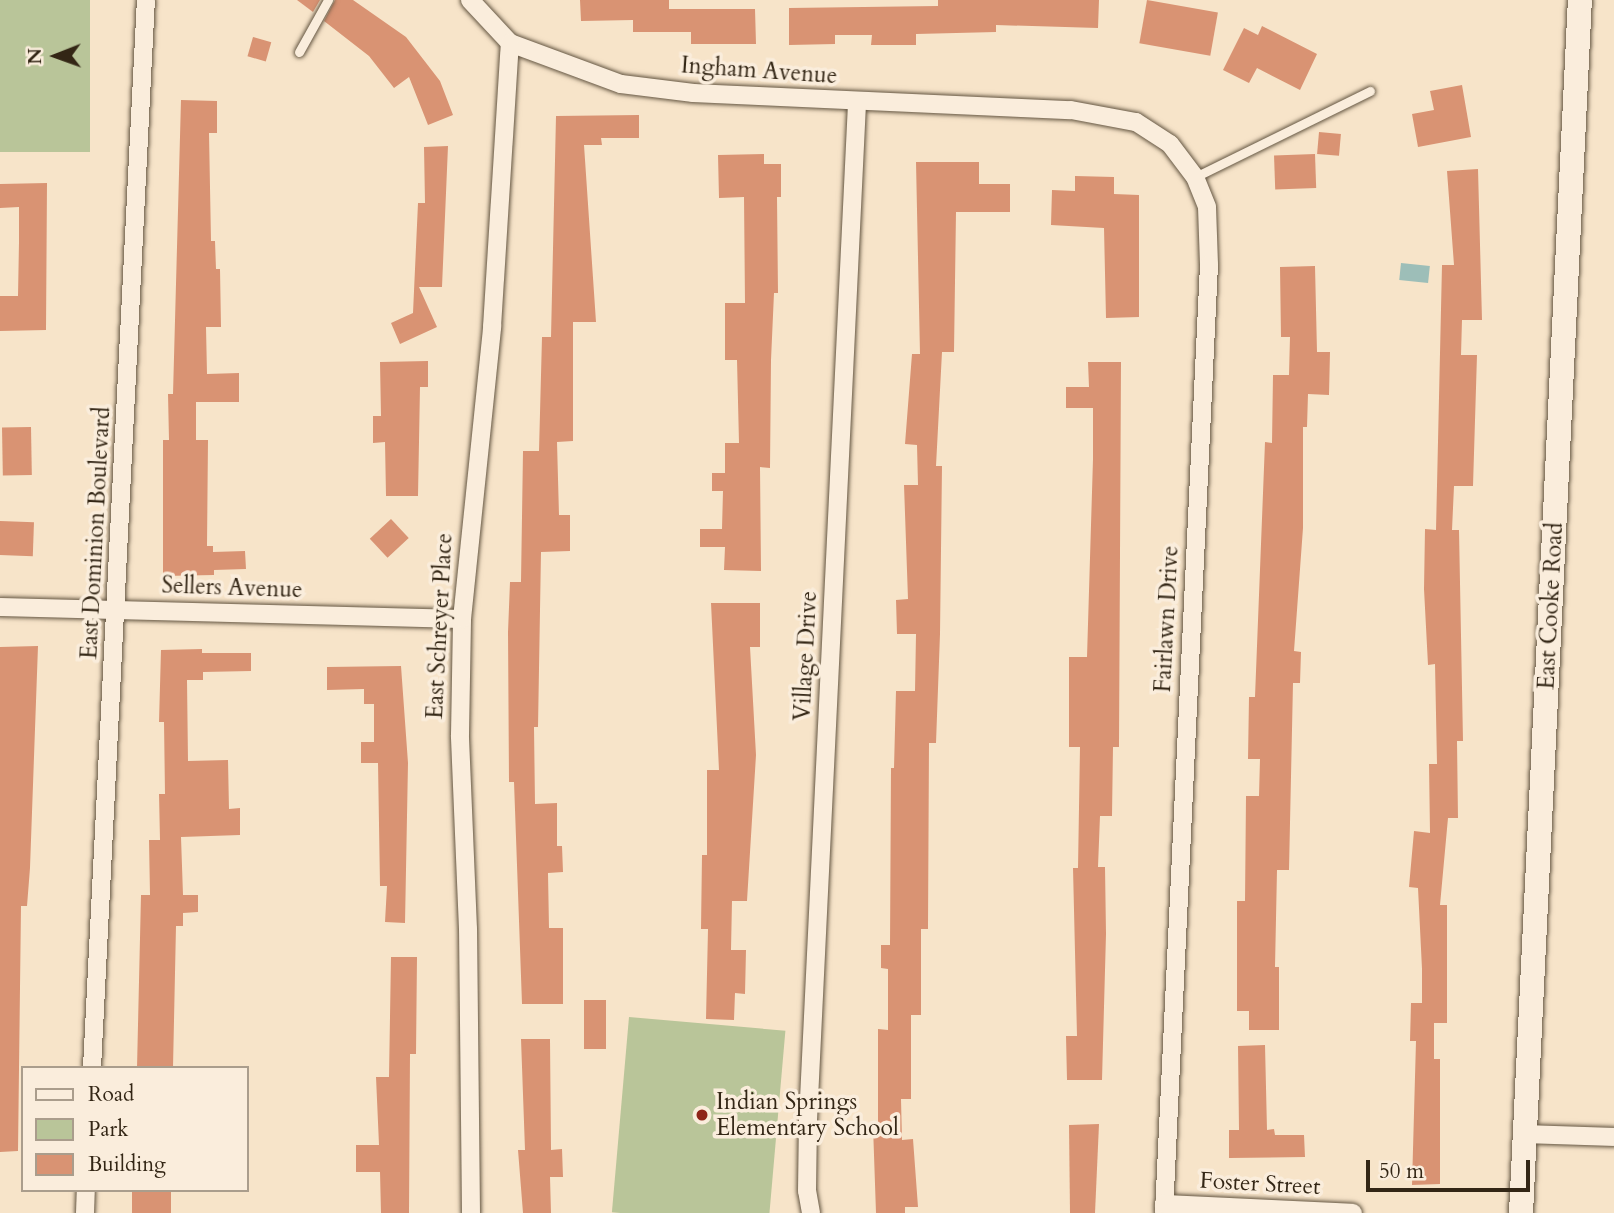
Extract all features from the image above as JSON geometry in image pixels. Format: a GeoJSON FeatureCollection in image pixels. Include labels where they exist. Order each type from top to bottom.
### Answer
{"type":"FeatureCollection","features":[{"type":"Feature","properties":{"kind":"main road","name":"East Cooke Road"},"geometry":{"type":"LineString","coordinates":[[1521,1213],[1580,0]]}},
{"type":"Feature","properties":{"kind":"street","name":"East Dominion Boulevard"},"geometry":{"type":"LineString","coordinates":[[92,1066],[146,0]]}},
{"type":"Feature","properties":{"kind":"street","name":"Ingham Avenue"},"geometry":{"type":"LineString","coordinates":[[470,0],[510,43],[621,84],[858,102],[1071,110]]}},
{"type":"Feature","properties":{"kind":"street","name":"East Schreyer Place"},"geometry":{"type":"LineString","coordinates":[[471,1213],[468,929],[460,735],[462,619],[492,327],[510,43]]}},
{"type":"Feature","properties":{"kind":"street","name":"Village Drive"},"geometry":{"type":"LineString","coordinates":[[811,1213],[807,1191],[807,1120],[858,102]]}},
{"type":"Feature","properties":{"kind":"street","name":"Fairlawn Drive"},"geometry":{"type":"LineString","coordinates":[[1071,110],[1136,122],[1170,144],[1195,177],[1207,207],[1209,265],[1164,1208]]}},
{"type":"Feature","properties":{"kind":"street","name":"Sellers Avenue"},"geometry":{"type":"LineString","coordinates":[[0,607],[117,607],[462,619]]}},
{"type":"Feature","properties":{"kind":"street"},"geometry":{"type":"LineString","coordinates":[[1525,1134],[1614,1137]]}},
{"type":"Feature","properties":{"kind":"street"},"geometry":{"type":"LineString","coordinates":[[85,1213],[86,1192]]}},
{"type":"Feature","properties":{"kind":"street","name":"Foster Street"},"geometry":{"type":"LineString","coordinates":[[1164,1208],[1353,1213]]}},
{"type":"Feature","properties":{"kind":"lane"},"geometry":{"type":"LineString","coordinates":[[299,52],[328,0]]}},
{"type":"Feature","properties":{"kind":"lane"},"geometry":{"type":"LineString","coordinates":[[1195,177],[1370,91]]}},
{"type":"Feature","properties":{"kind":"green space"},"geometry":{"type":"Polygon","coordinates":[[[0,0],[90,0],[90,152],[0,152],[0,0]]]}},
{"type":"Feature","properties":{"kind":"green space","name":"Indian Springs Elementary School"},"geometry":{"type":"Polygon","coordinates":[[[629,1017],[785,1031],[769,1213],[612,1212],[629,1017]]]}},
{"type":"Feature","properties":{"kind":"water"},"geometry":{"type":"Polygon","coordinates":[[[1401,263],[1430,266],[1428,283],[1399,280],[1401,263]]]}},
{"type":"Feature","properties":{"kind":"building"},"geometry":{"type":"Polygon","coordinates":[[[297,0],[320,0],[313,12],[297,0]]]}},
{"type":"Feature","properties":{"kind":"building"},"geometry":{"type":"Polygon","coordinates":[[[335,0],[353,0],[406,37],[440,81],[453,115],[428,125],[409,77],[394,88],[369,56],[324,21],[335,0]]]}},
{"type":"Feature","properties":{"kind":"building"},"geometry":{"type":"Polygon","coordinates":[[[580,0],[669,0],[669,9],[755,9],[756,44],[691,44],[691,32],[633,32],[633,20],[581,21],[580,0]]]}},
{"type":"Feature","properties":{"kind":"building"},"geometry":{"type":"Polygon","coordinates":[[[938,0],[1099,0],[1098,28],[996,25],[996,32],[916,34],[916,45],[871,45],[872,35],[835,35],[835,44],[789,45],[789,8],[938,6],[938,0]]]}},
{"type":"Feature","properties":{"kind":"building"},"geometry":{"type":"Polygon","coordinates":[[[1147,0],[1218,13],[1210,56],[1139,43],[1147,0]]]}},
{"type":"Feature","properties":{"kind":"building"},"geometry":{"type":"Polygon","coordinates":[[[1262,26],[1317,54],[1300,90],[1257,68],[1249,83],[1223,70],[1244,28],[1258,35],[1262,26]]]}},
{"type":"Feature","properties":{"kind":"building"},"geometry":{"type":"Polygon","coordinates":[[[253,37],[271,42],[266,61],[247,56],[253,37]]]}},
{"type":"Feature","properties":{"kind":"building"},"geometry":{"type":"Polygon","coordinates":[[[1462,85],[1471,137],[1418,147],[1412,114],[1434,110],[1430,91],[1462,85]]]}},
{"type":"Feature","properties":{"kind":"building"},"geometry":{"type":"Polygon","coordinates":[[[181,100],[217,101],[217,133],[209,133],[211,241],[215,241],[216,269],[220,269],[221,327],[206,327],[207,374],[239,373],[239,402],[196,402],[196,440],[208,440],[207,546],[213,546],[213,552],[245,551],[246,569],[214,570],[214,575],[163,576],[163,440],[169,440],[168,394],[173,394],[181,100]]]}},
{"type":"Feature","properties":{"kind":"building"},"geometry":{"type":"Polygon","coordinates":[[[639,115],[639,138],[601,138],[602,145],[584,145],[596,322],[573,322],[573,441],[557,442],[559,515],[570,515],[570,551],[541,552],[538,727],[534,727],[535,804],[557,803],[557,846],[562,846],[563,872],[548,873],[549,928],[563,928],[563,1004],[522,1004],[514,782],[509,782],[508,632],[510,582],[521,582],[523,451],[539,451],[542,337],[551,337],[556,116],[639,115]]]}},
{"type":"Feature","properties":{"kind":"building"},"geometry":{"type":"Polygon","coordinates":[[[1319,132],[1341,134],[1339,156],[1317,154],[1319,132]]]}},
{"type":"Feature","properties":{"kind":"building"},"geometry":{"type":"Polygon","coordinates":[[[448,146],[442,287],[419,287],[437,327],[400,344],[391,323],[413,313],[418,203],[425,203],[424,147],[448,146]]]}},
{"type":"Feature","properties":{"kind":"building"},"geometry":{"type":"Polygon","coordinates":[[[764,154],[764,164],[781,164],[781,197],[777,197],[778,293],[774,293],[770,468],[760,467],[761,571],[724,570],[725,547],[700,547],[700,529],[722,529],[723,491],[712,491],[712,473],[725,473],[725,443],[739,443],[737,360],[725,360],[725,303],[745,303],[744,197],[719,198],[718,155],[764,154]]]}},
{"type":"Feature","properties":{"kind":"building"},"geometry":{"type":"Polygon","coordinates":[[[1315,154],[1316,188],[1275,189],[1274,155],[1315,154]]]}},
{"type":"Feature","properties":{"kind":"building"},"geometry":{"type":"Polygon","coordinates":[[[916,162],[979,162],[979,184],[1010,184],[1010,212],[956,212],[954,352],[942,352],[936,466],[942,466],[940,634],[936,743],[929,743],[928,929],[921,929],[921,1015],[911,1015],[911,1099],[901,1099],[902,1140],[913,1139],[918,1207],[905,1207],[905,1213],[876,1213],[873,1126],[878,1126],[878,1029],[888,1030],[888,969],[881,968],[881,945],[890,945],[891,768],[894,768],[896,691],[915,691],[916,634],[897,634],[896,600],[908,599],[904,485],[918,485],[917,445],[905,444],[912,354],[920,354],[916,162]]]}},
{"type":"Feature","properties":{"kind":"building"},"geometry":{"type":"Polygon","coordinates":[[[1478,169],[1482,320],[1462,320],[1461,355],[1477,355],[1473,486],[1454,486],[1452,530],[1459,530],[1463,741],[1457,741],[1458,818],[1448,818],[1440,905],[1447,905],[1447,1023],[1434,1023],[1434,1059],[1440,1059],[1440,1184],[1412,1185],[1416,1041],[1410,1041],[1411,1003],[1422,1003],[1422,969],[1418,888],[1409,887],[1414,831],[1430,833],[1429,764],[1437,764],[1435,664],[1428,665],[1424,589],[1425,529],[1436,530],[1442,265],[1454,265],[1447,171],[1478,169]]]}},
{"type":"Feature","properties":{"kind":"building"},"geometry":{"type":"Polygon","coordinates":[[[1075,176],[1114,177],[1114,194],[1139,195],[1139,317],[1106,318],[1104,228],[1051,225],[1052,190],[1075,191],[1075,176]]]}},
{"type":"Feature","properties":{"kind":"building"},"geometry":{"type":"Polygon","coordinates":[[[47,183],[46,330],[0,331],[0,296],[18,296],[19,207],[0,208],[0,184],[47,183]]]}},
{"type":"Feature","properties":{"kind":"building"},"geometry":{"type":"Polygon","coordinates":[[[1315,266],[1317,352],[1330,352],[1329,395],[1308,394],[1307,427],[1303,427],[1303,528],[1294,651],[1301,652],[1300,683],[1293,683],[1289,870],[1277,870],[1275,967],[1279,967],[1279,1030],[1249,1030],[1249,1011],[1237,1011],[1237,901],[1245,901],[1246,796],[1259,796],[1260,759],[1248,759],[1249,697],[1255,697],[1265,442],[1272,443],[1273,375],[1289,375],[1290,337],[1281,337],[1280,267],[1315,266]]]}},
{"type":"Feature","properties":{"kind":"building"},"geometry":{"type":"Polygon","coordinates":[[[428,361],[428,387],[420,387],[418,496],[386,496],[385,442],[373,443],[373,416],[381,416],[380,362],[428,361]]]}},
{"type":"Feature","properties":{"kind":"building"},"geometry":{"type":"Polygon","coordinates":[[[1088,362],[1121,362],[1119,747],[1113,747],[1112,816],[1100,816],[1098,867],[1105,867],[1106,934],[1102,1080],[1067,1080],[1066,1036],[1077,1036],[1073,868],[1078,868],[1080,747],[1069,747],[1069,657],[1087,657],[1093,408],[1066,408],[1066,387],[1089,387],[1088,362]]]}},
{"type":"Feature","properties":{"kind":"building"},"geometry":{"type":"Polygon","coordinates":[[[31,427],[32,475],[3,475],[2,428],[31,427]]]}},
{"type":"Feature","properties":{"kind":"building"},"geometry":{"type":"Polygon","coordinates":[[[391,519],[409,538],[388,558],[370,539],[391,519]]]}},
{"type":"Feature","properties":{"kind":"building"},"geometry":{"type":"Polygon","coordinates":[[[0,521],[34,522],[33,556],[0,555],[0,521]]]}},
{"type":"Feature","properties":{"kind":"building"},"geometry":{"type":"Polygon","coordinates":[[[711,603],[760,603],[760,647],[750,647],[756,755],[747,901],[732,901],[731,950],[746,950],[745,994],[735,993],[734,1020],[706,1019],[708,929],[701,929],[702,855],[707,855],[707,770],[719,770],[711,603]]]}},
{"type":"Feature","properties":{"kind":"building"},"geometry":{"type":"Polygon","coordinates":[[[38,646],[30,868],[27,906],[21,906],[18,1151],[0,1152],[0,647],[38,646]]]}},
{"type":"Feature","properties":{"kind":"building"},"geometry":{"type":"Polygon","coordinates":[[[202,649],[202,653],[251,653],[251,671],[203,672],[203,680],[187,680],[188,761],[228,760],[229,809],[240,808],[240,835],[181,837],[183,895],[198,895],[198,912],[183,913],[183,926],[176,926],[173,1066],[137,1066],[141,895],[150,895],[149,840],[160,840],[159,794],[165,794],[164,722],[159,722],[161,650],[202,649]]]}},
{"type":"Feature","properties":{"kind":"building"},"geometry":{"type":"Polygon","coordinates":[[[401,666],[408,763],[405,923],[385,922],[387,886],[380,886],[378,763],[361,763],[361,742],[374,742],[374,704],[364,704],[364,689],[327,690],[327,667],[401,666]]]}},
{"type":"Feature","properties":{"kind":"building"},"geometry":{"type":"Polygon","coordinates":[[[391,957],[417,957],[416,1054],[410,1054],[409,1213],[381,1213],[380,1172],[356,1172],[356,1145],[379,1145],[376,1077],[389,1077],[391,957]]]}},
{"type":"Feature","properties":{"kind":"building"},"geometry":{"type":"Polygon","coordinates":[[[584,1000],[606,1000],[606,1049],[584,1049],[584,1000]]]}},
{"type":"Feature","properties":{"kind":"building"},"geometry":{"type":"Polygon","coordinates":[[[521,1039],[550,1039],[551,1150],[562,1149],[563,1177],[550,1177],[551,1213],[523,1213],[518,1150],[525,1150],[521,1039]]]}},
{"type":"Feature","properties":{"kind":"building"},"geometry":{"type":"Polygon","coordinates":[[[1265,1045],[1267,1130],[1274,1129],[1275,1135],[1304,1135],[1305,1157],[1229,1158],[1229,1130],[1239,1130],[1238,1046],[1265,1045]]]}},
{"type":"Feature","properties":{"kind":"building"},"geometry":{"type":"Polygon","coordinates":[[[1099,1124],[1095,1213],[1070,1213],[1069,1125],[1099,1124]]]}},
{"type":"Feature","properties":{"kind":"building"},"geometry":{"type":"Polygon","coordinates":[[[132,1192],[171,1192],[171,1213],[132,1213],[132,1192]]]}},
{"type":"Feature","properties":{"kind":"place","name":"Indian Springs Elementary School"},"geometry":{"type":"Point","coordinates":[702,1115]}}]}
